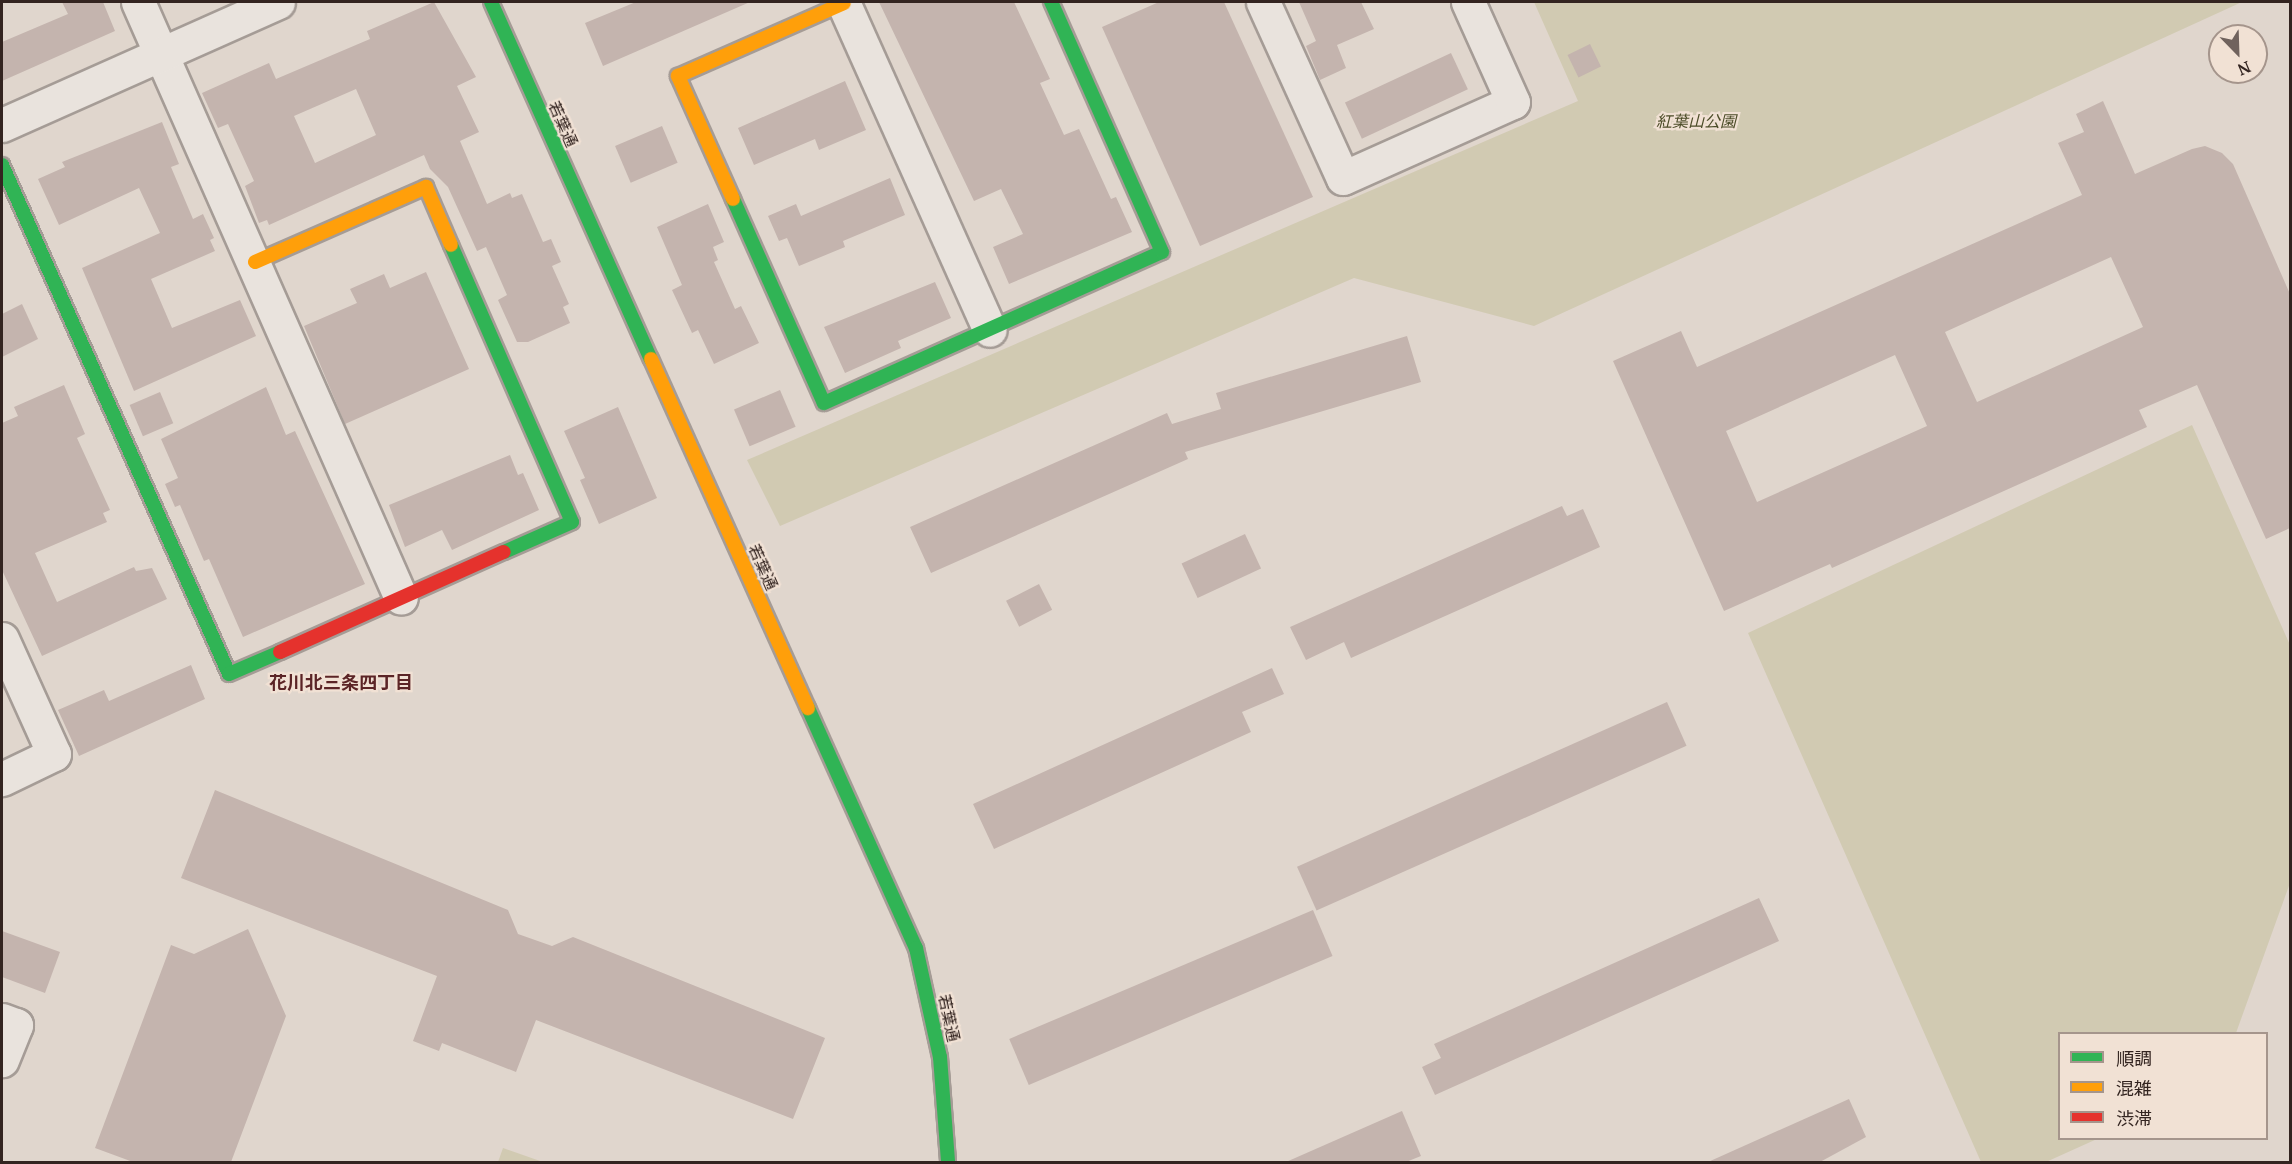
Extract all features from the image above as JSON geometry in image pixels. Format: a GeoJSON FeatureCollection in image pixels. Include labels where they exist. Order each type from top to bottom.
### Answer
{"type":"FeatureCollection","features":[{"type":"Feature","properties":{"kind":"street"},"geometry":{"type":"LineString","coordinates":[[138,2],[255,262],[401,598]]}},
{"type":"Feature","properties":{"kind":"street"},"geometry":{"type":"LineString","coordinates":[[2,125],[278,2]]}},
{"type":"Feature","properties":{"kind":"street","name":"若葉通"},"geometry":{"type":"LineString","coordinates":[[491,2],[916,948],[940,1057],[948,1162]]}},
{"type":"Feature","properties":{"kind":"street"},"geometry":{"type":"LineString","coordinates":[[990,330],[844,2],[678,76],[824,403],[990,330],[1162,252],[1051,2]]}},
{"type":"Feature","properties":{"kind":"street"},"geometry":{"type":"LineString","coordinates":[[1263,2],[1342,178],[1513,102],[1468,2]]}},
{"type":"Feature","properties":{"kind":"street"},"geometry":{"type":"LineString","coordinates":[[2,165],[229,674],[572,522],[426,187],[255,262]]}},
{"type":"Feature","properties":{"kind":"street"},"geometry":{"type":"LineString","coordinates":[[2,639],[54,754],[2,779]]}},
{"type":"Feature","properties":{"kind":"street"},"geometry":{"type":"LineString","coordinates":[[2,1020],[16,1025],[2,1060]]}},
{"type":"Feature","properties":{"kind":"green space","name":"紅葉山公園"},"geometry":{"type":"Polygon","coordinates":[[[1534,2],[2242,2],[1534,326],[1354,278],[780,526],[747,460],[1578,101],[1534,2]]]}},
{"type":"Feature","properties":{"kind":"green space"},"geometry":{"type":"Polygon","coordinates":[[[2192,425],[2290,645],[2290,883],[2236,1032],[2058,1032],[2058,1140],[2095,1140],[2046,1162],[1981,1162],[1748,633],[2192,425]]]}},
{"type":"Feature","properties":{"kind":"green space"},"geometry":{"type":"Polygon","coordinates":[[[503,1148],[543,1162],[498,1162],[503,1148]]]}},
{"type":"Feature","properties":{"kind":"building"},"geometry":{"type":"Polygon","coordinates":[[[62,2],[103,2],[115,31],[2,81],[2,42],[68,14],[62,2]]]}},
{"type":"Feature","properties":{"kind":"building"},"geometry":{"type":"Polygon","coordinates":[[[434,2],[476,77],[457,86],[479,132],[460,141],[487,204],[510,193],[512,198],[522,194],[543,242],[551,239],[561,262],[552,266],[569,304],[563,307],[570,323],[528,342],[517,342],[498,300],[507,295],[486,247],[477,251],[448,187],[430,169],[424,155],[269,225],[267,220],[259,223],[245,186],[254,181],[228,124],[218,128],[202,93],[269,63],[276,79],[370,39],[367,31],[434,2]],[[356,89],[294,116],[315,163],[376,135],[356,89]]]}},
{"type":"Feature","properties":{"kind":"building"},"geometry":{"type":"Polygon","coordinates":[[[636,2],[750,2],[603,66],[585,23],[636,2]]]}},
{"type":"Feature","properties":{"kind":"building"},"geometry":{"type":"Polygon","coordinates":[[[879,2],[1014,2],[1050,79],[1040,83],[1064,135],[1079,129],[1111,199],[1116,197],[1132,232],[1009,284],[993,247],[1023,234],[1001,189],[974,201],[879,2]]]}},
{"type":"Feature","properties":{"kind":"building"},"geometry":{"type":"Polygon","coordinates":[[[1159,2],[1224,2],[1313,197],[1200,246],[1102,27],[1159,2]]]}},
{"type":"Feature","properties":{"kind":"building"},"geometry":{"type":"Polygon","coordinates":[[[1299,2],[1361,2],[1374,29],[1337,45],[1346,68],[1320,80],[1306,46],[1316,41],[1299,2]]]}},
{"type":"Feature","properties":{"kind":"building"},"geometry":{"type":"Polygon","coordinates":[[[1590,44],[1601,66],[1578,77],[1568,55],[1590,44]]]}},
{"type":"Feature","properties":{"kind":"building"},"geometry":{"type":"Polygon","coordinates":[[[1451,53],[1468,89],[1362,139],[1345,102],[1451,53]]]}},
{"type":"Feature","properties":{"kind":"building"},"geometry":{"type":"Polygon","coordinates":[[[845,81],[866,130],[819,150],[815,139],[754,165],[738,128],[845,81]]]}},
{"type":"Feature","properties":{"kind":"building"},"geometry":{"type":"Polygon","coordinates":[[[2103,101],[2135,174],[2192,149],[2205,146],[2222,153],[2233,164],[2290,294],[2290,528],[2266,539],[2197,385],[2139,410],[2147,427],[1832,568],[1830,564],[1724,611],[1613,361],[1681,331],[1697,367],[2082,195],[2058,143],[2084,132],[2076,114],[2103,101]],[[2111,257],[1945,332],[1977,402],[2143,327],[2111,257]],[[1895,355],[1726,431],[1757,502],[1927,426],[1895,355]]]}},
{"type":"Feature","properties":{"kind":"building"},"geometry":{"type":"Polygon","coordinates":[[[162,122],[179,164],[171,167],[193,219],[203,214],[214,238],[210,240],[215,251],[151,279],[172,328],[240,300],[256,336],[134,391],[82,268],[160,233],[139,188],[59,225],[38,179],[65,167],[62,162],[162,122]]]}},
{"type":"Feature","properties":{"kind":"building"},"geometry":{"type":"Polygon","coordinates":[[[662,126],[678,163],[631,183],[615,146],[662,126]]]}},
{"type":"Feature","properties":{"kind":"building"},"geometry":{"type":"Polygon","coordinates":[[[890,178],[905,215],[843,241],[845,247],[799,266],[787,238],[779,241],[768,216],[796,204],[801,216],[890,178]]]}},
{"type":"Feature","properties":{"kind":"building"},"geometry":{"type":"Polygon","coordinates":[[[708,204],[724,242],[713,247],[718,260],[714,262],[735,309],[741,306],[759,343],[714,364],[698,330],[692,333],[672,290],[682,285],[657,227],[708,204]]]}},
{"type":"Feature","properties":{"kind":"building"},"geometry":{"type":"Polygon","coordinates":[[[426,272],[469,369],[345,424],[304,326],[357,303],[350,289],[384,274],[390,288],[426,272]]]}},
{"type":"Feature","properties":{"kind":"building"},"geometry":{"type":"Polygon","coordinates":[[[935,282],[951,318],[898,341],[901,348],[845,373],[824,327],[935,282]]]}},
{"type":"Feature","properties":{"kind":"building"},"geometry":{"type":"Polygon","coordinates":[[[22,304],[38,339],[2,357],[2,314],[22,304]]]}},
{"type":"Feature","properties":{"kind":"building"},"geometry":{"type":"Polygon","coordinates":[[[1407,336],[1421,382],[1185,452],[1188,459],[931,573],[910,527],[1167,413],[1172,424],[1221,409],[1216,393],[1407,336]]]}},
{"type":"Feature","properties":{"kind":"building"},"geometry":{"type":"Polygon","coordinates":[[[64,385],[85,434],[77,438],[110,510],[103,513],[107,522],[35,553],[57,602],[134,567],[136,571],[152,568],[167,599],[42,656],[2,570],[2,423],[18,416],[14,407],[64,385]]]}},
{"type":"Feature","properties":{"kind":"building"},"geometry":{"type":"Polygon","coordinates":[[[266,387],[286,435],[295,431],[365,584],[243,637],[209,559],[204,561],[180,505],[175,507],[165,484],[178,478],[161,439],[266,387]]]}},
{"type":"Feature","properties":{"kind":"building"},"geometry":{"type":"Polygon","coordinates":[[[780,390],[796,427],[750,446],[734,410],[780,390]]]}},
{"type":"Feature","properties":{"kind":"building"},"geometry":{"type":"Polygon","coordinates":[[[160,392],[173,423],[143,436],[130,405],[160,392]]]}},
{"type":"Feature","properties":{"kind":"building"},"geometry":{"type":"Polygon","coordinates":[[[618,407],[657,498],[599,524],[580,480],[585,478],[564,431],[618,407]]]}},
{"type":"Feature","properties":{"kind":"building"},"geometry":{"type":"Polygon","coordinates":[[[510,455],[518,475],[523,473],[539,510],[452,550],[442,530],[405,547],[389,505],[510,455]]]}},
{"type":"Feature","properties":{"kind":"building"},"geometry":{"type":"Polygon","coordinates":[[[1562,506],[1567,516],[1583,509],[1600,547],[1351,658],[1344,642],[1306,660],[1290,627],[1562,506]]]}},
{"type":"Feature","properties":{"kind":"building"},"geometry":{"type":"Polygon","coordinates":[[[1245,534],[1261,568],[1198,598],[1182,564],[1245,534]]]}},
{"type":"Feature","properties":{"kind":"building"},"geometry":{"type":"Polygon","coordinates":[[[1039,584],[1052,610],[1019,627],[1006,601],[1039,584]]]}},
{"type":"Feature","properties":{"kind":"building"},"geometry":{"type":"Polygon","coordinates":[[[191,665],[205,699],[79,756],[58,710],[104,690],[109,701],[191,665]]]}},
{"type":"Feature","properties":{"kind":"building"},"geometry":{"type":"Polygon","coordinates":[[[1272,668],[1284,694],[1242,712],[1251,732],[994,849],[973,804],[1272,668]]]}},
{"type":"Feature","properties":{"kind":"building"},"geometry":{"type":"Polygon","coordinates":[[[1667,702],[1687,746],[1317,911],[1297,867],[1667,702]]]}},
{"type":"Feature","properties":{"kind":"building"},"geometry":{"type":"Polygon","coordinates":[[[215,790],[508,910],[518,934],[552,946],[573,937],[825,1038],[793,1119],[536,1020],[516,1072],[442,1043],[439,1051],[413,1041],[437,976],[181,878],[215,790]]]}},
{"type":"Feature","properties":{"kind":"building"},"geometry":{"type":"Polygon","coordinates":[[[1759,898],[1779,941],[1435,1095],[1422,1067],[1441,1058],[1434,1044],[1759,898]]]}},
{"type":"Feature","properties":{"kind":"building"},"geometry":{"type":"Polygon","coordinates":[[[1313,910],[1333,956],[1029,1085],[1009,1039],[1313,910]]]}},
{"type":"Feature","properties":{"kind":"building"},"geometry":{"type":"Polygon","coordinates":[[[248,929],[286,1016],[231,1162],[133,1162],[95,1148],[171,945],[194,954],[248,929]]]}},
{"type":"Feature","properties":{"kind":"building"},"geometry":{"type":"Polygon","coordinates":[[[2,931],[60,952],[45,993],[2,977],[2,931]]]}},
{"type":"Feature","properties":{"kind":"building"},"geometry":{"type":"Polygon","coordinates":[[[1849,1099],[1866,1137],[1820,1162],[1708,1162],[1849,1099]]]}},
{"type":"Feature","properties":{"kind":"building"},"geometry":{"type":"Polygon","coordinates":[[[1402,1111],[1421,1156],[1406,1162],[1286,1162],[1402,1111]]]}},
{"type":"Feature","properties":{"kind":"traffic: fast"},"geometry":{"type":"LineString","coordinates":[[491,2],[651,359]]}},
{"type":"Feature","properties":{"kind":"traffic: fast"},"geometry":{"type":"LineString","coordinates":[[733,199],[824,403],[1162,252],[1051,2]]}},
{"type":"Feature","properties":{"kind":"traffic: fast"},"geometry":{"type":"LineString","coordinates":[[2,165],[229,674],[280,652]]}},
{"type":"Feature","properties":{"kind":"traffic: fast"},"geometry":{"type":"LineString","coordinates":[[451,245],[572,522],[504,552]]}},
{"type":"Feature","properties":{"kind":"traffic: fast"},"geometry":{"type":"LineString","coordinates":[[808,708],[916,948],[940,1057],[948,1162]]}},
{"type":"Feature","properties":{"kind":"traffic: slow"},"geometry":{"type":"LineString","coordinates":[[733,199],[678,76],[844,3]]}},
{"type":"Feature","properties":{"kind":"traffic: slow"},"geometry":{"type":"LineString","coordinates":[[255,262],[426,187],[451,245]]}},
{"type":"Feature","properties":{"kind":"traffic: slow"},"geometry":{"type":"LineString","coordinates":[[651,359],[808,708]]}},
{"type":"Feature","properties":{"kind":"traffic: jam"},"geometry":{"type":"LineString","coordinates":[[280,652],[504,552]]}},
{"type":"Feature","properties":{"kind":"district","name":"花川北三条四丁目"},"geometry":{"type":"Point","coordinates":[341,682]}}]}
